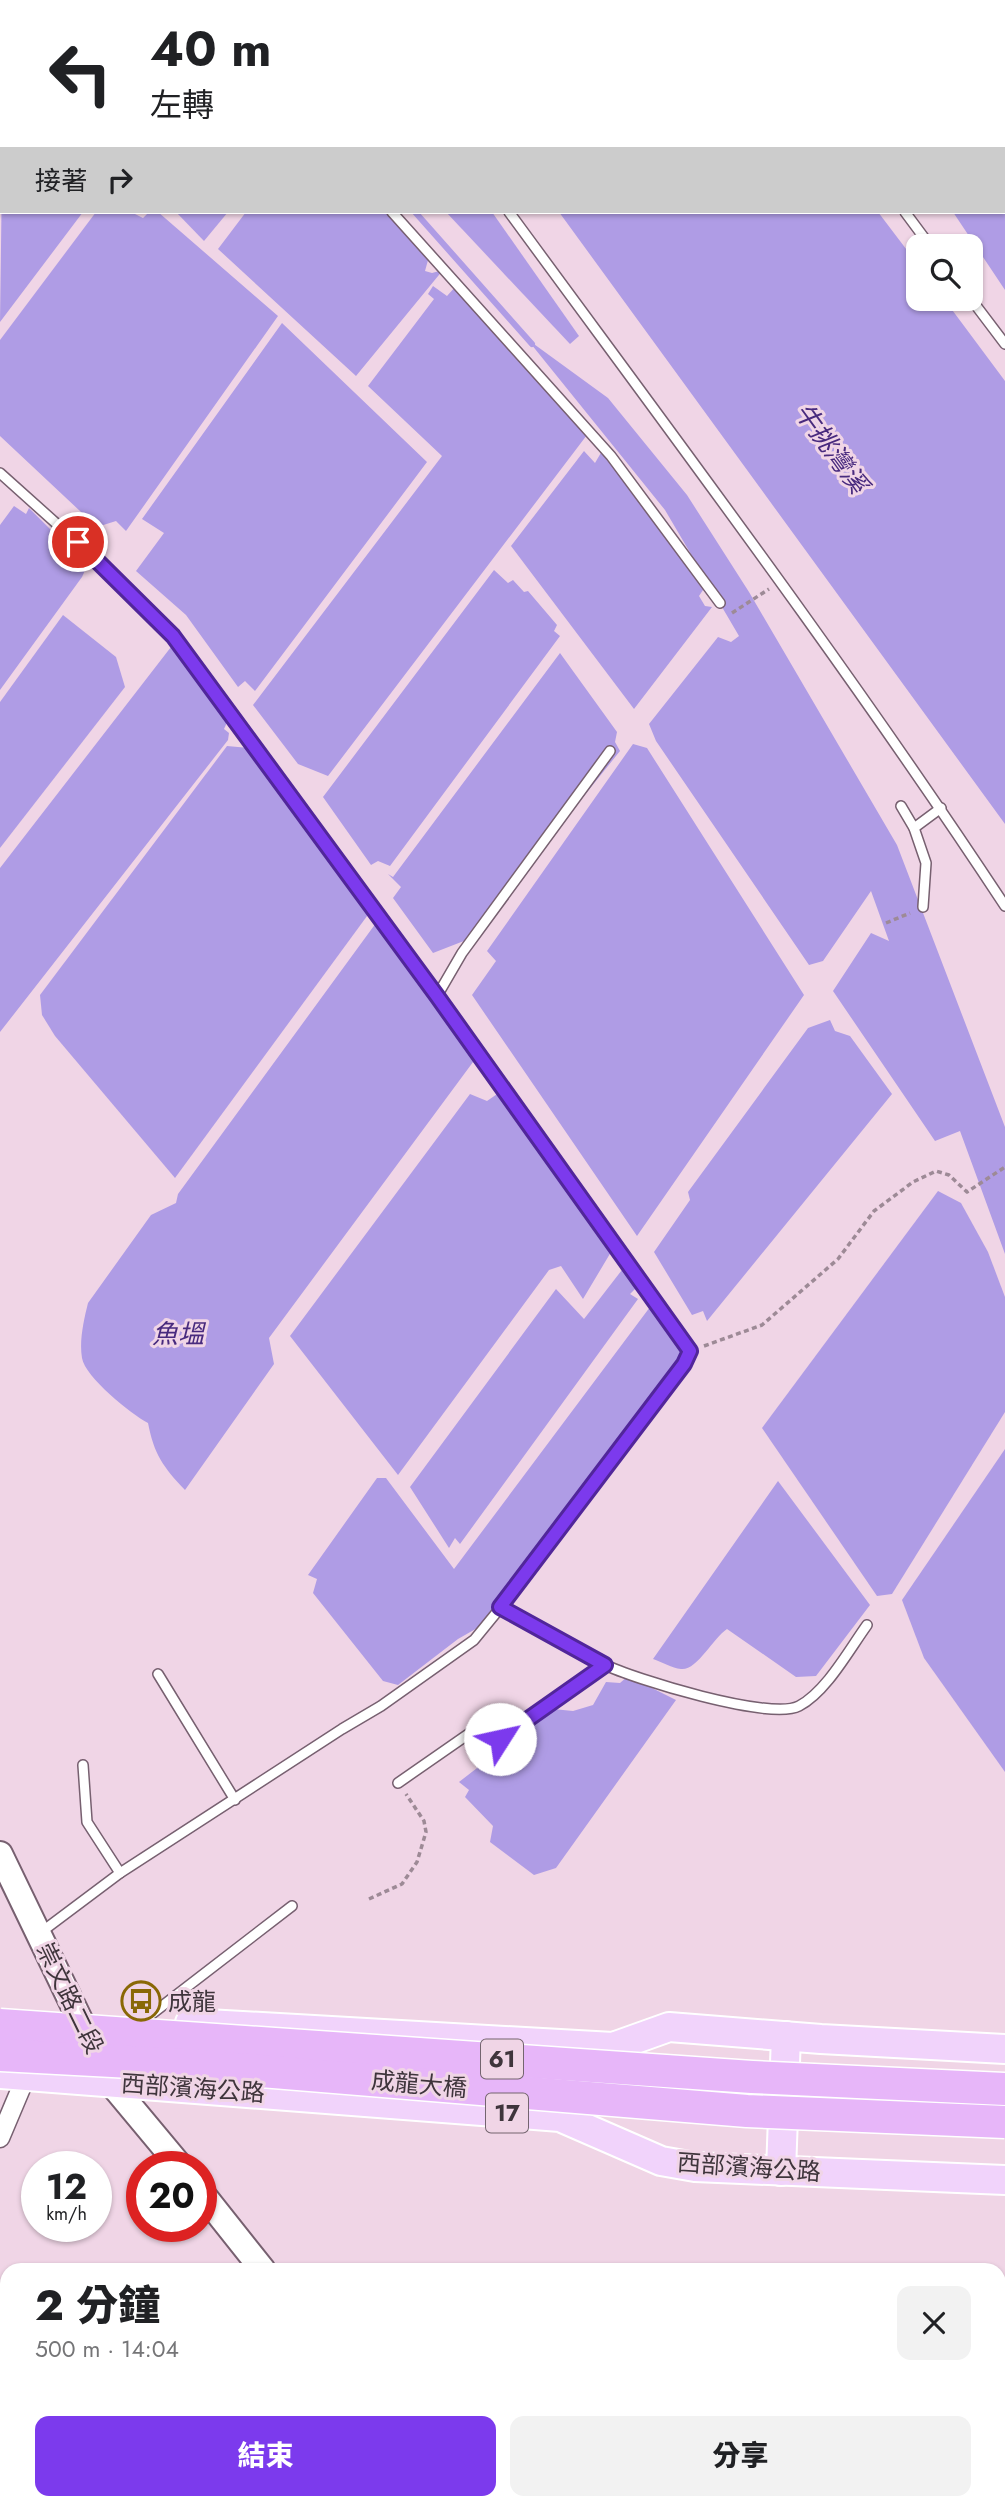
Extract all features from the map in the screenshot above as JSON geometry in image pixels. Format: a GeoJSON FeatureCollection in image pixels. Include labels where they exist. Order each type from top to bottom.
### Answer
{"type":"FeatureCollection","features":[{"type":"Feature","properties":{"kind":"highway","name":"成龍大橋"},"geometry":{"type":"LineString","coordinates":[[0,2025],[752,2077],[1005,2089]]}},
{"type":"Feature","properties":{"kind":"highway","name":"成龍大橋"},"geometry":{"type":"LineString","coordinates":[[0,2055],[187,2065],[747,2111],[1005,2122]]}},
{"type":"Feature","properties":{"kind":"main road"},"geometry":{"type":"LineString","coordinates":[[0,2015],[144,2020],[613,2047],[669,2027],[1005,2049]]}},
{"type":"Feature","properties":{"kind":"main road"},"geometry":{"type":"LineString","coordinates":[[781,2171],[786,2036]]}},
{"type":"Feature","properties":{"kind":"main road","name":"西部濱海公路"},"geometry":{"type":"LineString","coordinates":[[14,2074],[560,2117],[661,2161],[695,2167],[1005,2180]]}},
{"type":"Feature","properties":{"kind":"street","name":"崇文路二段"},"geometry":{"type":"LineString","coordinates":[[0,1854],[110,2082],[168,2151]]}},
{"type":"Feature","properties":{"kind":"street"},"geometry":{"type":"LineString","coordinates":[[0,2138],[14,2074],[34,2053],[33,2017]]}},
{"type":"Feature","properties":{"kind":"street"},"geometry":{"type":"LineString","coordinates":[[217,2212],[257,2263]]}},
{"type":"Feature","properties":{"kind":"lane"},"geometry":{"type":"LineString","coordinates":[[394,214],[611,456],[720,603]]}},
{"type":"Feature","properties":{"kind":"lane"},"geometry":{"type":"LineString","coordinates":[[510,214],[780,582],[941,808],[1005,906]]}},
{"type":"Feature","properties":{"kind":"lane"},"geometry":{"type":"LineString","coordinates":[[906,214],[921,234]]}},
{"type":"Feature","properties":{"kind":"lane"},"geometry":{"type":"LineString","coordinates":[[980,311],[1005,344]]}},
{"type":"Feature","properties":{"kind":"lane"},"geometry":{"type":"LineString","coordinates":[[0,473],[97,560],[173,636],[437,996],[690,1351],[684,1364],[474,1640],[381,1706],[120,1873],[39,1934]]}},
{"type":"Feature","properties":{"kind":"lane"},"geometry":{"type":"LineString","coordinates":[[437,996],[462,953],[610,751]]}},
{"type":"Feature","properties":{"kind":"lane"},"geometry":{"type":"LineString","coordinates":[[901,806],[914,828],[926,863],[923,907]]}},
{"type":"Feature","properties":{"kind":"lane"},"geometry":{"type":"LineString","coordinates":[[914,828],[941,808]]}},
{"type":"Feature","properties":{"kind":"lane"},"geometry":{"type":"LineString","coordinates":[[500,1607],[605,1665],[689,1693],[760,1710],[796,1708],[815,1695],[867,1625]]}},
{"type":"Feature","properties":{"kind":"lane"},"geometry":{"type":"LineString","coordinates":[[398,1783],[480,1726],[500,1739],[605,1665]]}},
{"type":"Feature","properties":{"kind":"lane"},"geometry":{"type":"LineString","coordinates":[[158,1674],[235,1800]]}},
{"type":"Feature","properties":{"kind":"lane"},"geometry":{"type":"LineString","coordinates":[[83,1765],[87,1822],[120,1873]]}},
{"type":"Feature","properties":{"kind":"lane"},"geometry":{"type":"LineString","coordinates":[[144,2020],[292,1906]]}},
{"type":"Feature","properties":{"kind":"path"},"geometry":{"type":"LineString","coordinates":[[729,615],[780,582]]}},
{"type":"Feature","properties":{"kind":"path"},"geometry":{"type":"LineString","coordinates":[[886,923],[923,907]]}},
{"type":"Feature","properties":{"kind":"path"},"geometry":{"type":"LineString","coordinates":[[690,1351],[762,1325],[838,1259],[874,1211],[914,1182],[936,1171],[949,1175],[967,1192],[1005,1167]]}},
{"type":"Feature","properties":{"kind":"path"},"geometry":{"type":"LineString","coordinates":[[369,1899],[402,1884],[417,1862],[426,1832],[424,1821],[398,1783]]}},
{"type":"Feature","properties":{"kind":"water"},"geometry":{"type":"Polygon","coordinates":[[[1,214],[81,214],[0,322],[1,214]]]}},
{"type":"Feature","properties":{"kind":"water"},"geometry":{"type":"Polygon","coordinates":[[[94,214],[135,214],[143,218],[147,214],[160,214],[278,316],[126,531],[116,521],[97,527],[0,436],[0,340],[94,214]]]}},
{"type":"Feature","properties":{"kind":"water"},"geometry":{"type":"Polygon","coordinates":[[[178,214],[226,214],[204,241],[178,214]]]}},
{"type":"Feature","properties":{"kind":"water"},"geometry":{"type":"Polygon","coordinates":[[[244,214],[392,214],[430,253],[425,271],[432,273],[443,270],[356,376],[218,249],[244,214]]]}},
{"type":"Feature","properties":{"kind":"water"},"geometry":{"type":"Polygon","coordinates":[[[448,214],[493,214],[579,336],[570,344],[448,214]]]}},
{"type":"Feature","properties":{"kind":"water","name":"牛挑灣溪"},"geometry":{"type":"Polygon","coordinates":[[[560,214],[880,214],[906,249],[906,311],[953,311],[1005,381],[1005,824],[560,214]]]}},
{"type":"Feature","properties":{"kind":"water"},"geometry":{"type":"Polygon","coordinates":[[[954,214],[1005,214],[1005,290],[983,257],[983,234],[968,234],[954,214]]]}},
{"type":"Feature","properties":{"kind":"water"},"geometry":{"type":"Polygon","coordinates":[[[433,286],[447,296],[456,286],[590,431],[328,776],[298,764],[253,705],[442,456],[368,386],[434,299],[428,294],[433,286]]]}},
{"type":"Feature","properties":{"kind":"water"},"geometry":{"type":"Polygon","coordinates":[[[282,323],[427,462],[255,691],[245,681],[238,687],[186,615],[136,571],[164,533],[142,519],[282,323]]]}},
{"type":"Feature","properties":{"kind":"water"},"geometry":{"type":"Polygon","coordinates":[[[527,339],[608,398],[687,495],[749,592],[897,845],[1005,1127],[1005,1254],[960,1131],[935,1141],[833,991],[871,933],[889,941],[871,891],[823,961],[809,965],[656,741],[649,724],[718,637],[731,642],[739,636],[665,510],[527,339]]]}},
{"type":"Feature","properties":{"kind":"water"},"geometry":{"type":"Polygon","coordinates":[[[584,451],[595,463],[602,451],[705,587],[699,596],[705,606],[712,607],[634,709],[511,546],[584,451]]]}},
{"type":"Feature","properties":{"kind":"water"},"geometry":{"type":"Polygon","coordinates":[[[14,506],[26,514],[29,508],[87,566],[82,577],[0,690],[0,525],[14,506]]]}},
{"type":"Feature","properties":{"kind":"water"},"geometry":{"type":"Polygon","coordinates":[[[494,570],[508,583],[513,580],[524,592],[528,591],[557,625],[554,631],[560,636],[390,866],[378,861],[371,865],[323,797],[494,570]]]}},
{"type":"Feature","properties":{"kind":"water"},"geometry":{"type":"Polygon","coordinates":[[[63,615],[116,657],[125,687],[0,848],[0,702],[63,615]]]}},
{"type":"Feature","properties":{"kind":"water"},"geometry":{"type":"Polygon","coordinates":[[[171,647],[229,718],[224,729],[229,733],[228,740],[0,1032],[0,868],[171,647]]]}},
{"type":"Feature","properties":{"kind":"water"},"geometry":{"type":"Polygon","coordinates":[[[560,653],[617,732],[615,742],[620,751],[469,939],[433,953],[393,898],[401,887],[388,874],[393,877],[560,653]]]}},
{"type":"Feature","properties":{"kind":"water"},"geometry":{"type":"Polygon","coordinates":[[[633,744],[647,748],[804,995],[637,1236],[472,995],[496,961],[487,951],[633,744]]]}},
{"type":"Feature","properties":{"kind":"water"},"geometry":{"type":"Polygon","coordinates":[[[227,746],[249,748],[370,912],[175,1178],[55,1036],[42,1015],[40,995],[227,746]]]}},
{"type":"Feature","properties":{"kind":"water","name":"魚塭"},"geometry":{"type":"Polygon","coordinates":[[[376,923],[476,1058],[269,1338],[274,1364],[185,1490],[160,1460],[148,1423],[110,1394],[85,1366],[81,1344],[88,1303],[151,1215],[176,1203],[178,1194],[376,923]]]}},
{"type":"Feature","properties":{"kind":"water"},"geometry":{"type":"Polygon","coordinates":[[[830,1020],[835,1031],[850,1036],[892,1094],[707,1321],[703,1311],[692,1315],[654,1252],[690,1200],[688,1192],[808,1028],[830,1020]]]}},
{"type":"Feature","properties":{"kind":"water"},"geometry":{"type":"Polygon","coordinates":[[[503,1090],[614,1247],[583,1299],[561,1266],[549,1270],[398,1475],[290,1336],[470,1094],[487,1101],[503,1090]]]}},
{"type":"Feature","properties":{"kind":"water"},"geometry":{"type":"Polygon","coordinates":[[[938,1191],[961,1203],[988,1252],[1005,1297],[1005,1412],[892,1594],[877,1596],[762,1428],[938,1191]]]}},
{"type":"Feature","properties":{"kind":"water"},"geometry":{"type":"Polygon","coordinates":[[[625,1266],[641,1283],[630,1294],[638,1299],[460,1544],[455,1538],[449,1548],[410,1487],[556,1289],[584,1319],[625,1266]]]}},
{"type":"Feature","properties":{"kind":"water"},"geometry":{"type":"Polygon","coordinates":[[[653,1303],[689,1348],[479,1627],[458,1639],[398,1685],[383,1681],[313,1593],[317,1579],[308,1575],[377,1478],[386,1478],[454,1569],[653,1303]]]}},
{"type":"Feature","properties":{"kind":"water"},"geometry":{"type":"Polygon","coordinates":[[[1005,1449],[1005,1772],[924,1658],[902,1600],[1005,1449]]]}},
{"type":"Feature","properties":{"kind":"water"},"geometry":{"type":"Polygon","coordinates":[[[778,1481],[870,1605],[816,1676],[796,1677],[727,1629],[699,1660],[687,1668],[681,1669],[653,1659],[778,1481]]]}},
{"type":"Feature","properties":{"kind":"water"},"geometry":{"type":"Polygon","coordinates":[[[628,1676],[676,1700],[556,1868],[534,1875],[490,1842],[493,1826],[465,1797],[469,1790],[459,1782],[553,1709],[573,1711],[593,1705],[606,1682],[620,1683],[628,1676]]]}},
{"type":"Feature","properties":{"kind":"waterway"},"geometry":{"type":"LineString","coordinates":[[417,214],[532,344]]}},
{"type":"Feature","properties":{"kind":"place","name":"成龍"},"geometry":{"type":"Point","coordinates":[141,2001]}},
{"type":"Feature","properties":{"kind":"route"},"geometry":{"type":"LineString","coordinates":[[78,542],[173,636],[437,996],[690,1351],[684,1364],[500,1607],[605,1665],[500,1739]]}}]}
